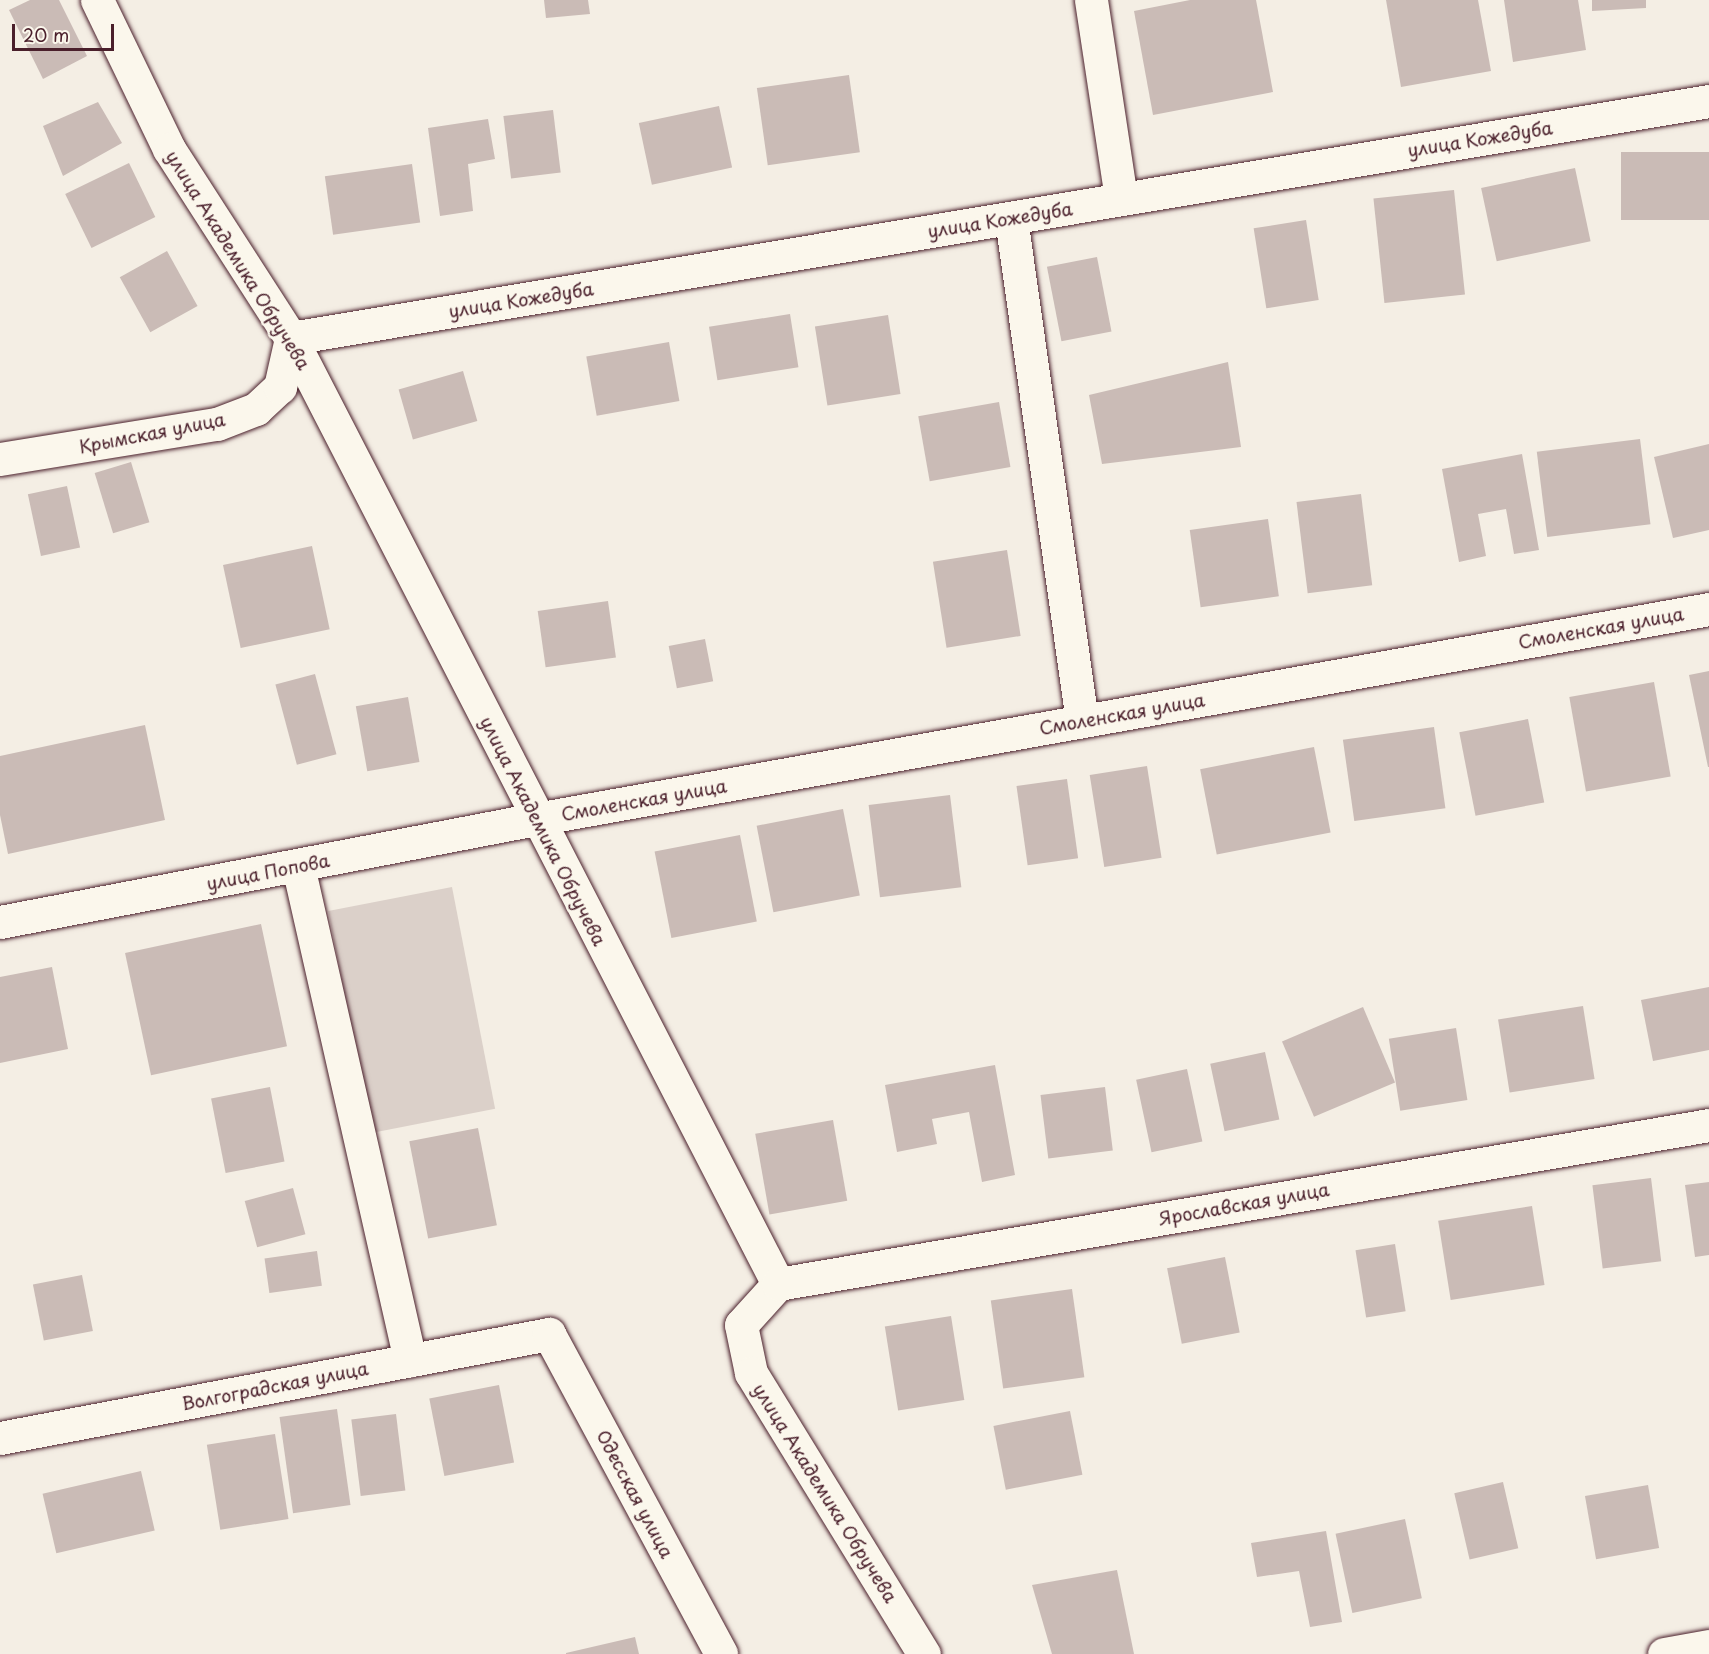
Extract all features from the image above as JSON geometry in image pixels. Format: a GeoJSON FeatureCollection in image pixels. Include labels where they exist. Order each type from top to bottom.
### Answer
{"type":"FeatureCollection","features":[{"type":"Feature","properties":{"kind":"street","name":"улица Академика Обручева"},"geometry":{"type":"LineString","coordinates":[[97,0],[169,149],[291,338],[536,819],[778,1284],[741,1324],[751,1373],[924,1654]]}},
{"type":"Feature","properties":{"kind":"street"},"geometry":{"type":"LineString","coordinates":[[1091,0],[1121,200]]}},
{"type":"Feature","properties":{"kind":"street","name":"улица Кожедуба"},"geometry":{"type":"LineString","coordinates":[[291,338],[1709,101]]}},
{"type":"Feature","properties":{"kind":"street"},"geometry":{"type":"LineString","coordinates":[[1011,218],[1082,721]]}},
{"type":"Feature","properties":{"kind":"street","name":"Крымская улица"},"geometry":{"type":"LineString","coordinates":[[0,459],[217,424],[256,409],[280,387],[291,338]]}},
{"type":"Feature","properties":{"kind":"street","name":"Смоленская улица"},"geometry":{"type":"LineString","coordinates":[[536,819],[1709,609]]}},
{"type":"Feature","properties":{"kind":"street","name":"улица Попова"},"geometry":{"type":"LineString","coordinates":[[0,922],[536,819]]}},
{"type":"Feature","properties":{"kind":"street"},"geometry":{"type":"LineString","coordinates":[[298,866],[411,1360]]}},
{"type":"Feature","properties":{"kind":"street","name":"Ярославская улица"},"geometry":{"type":"LineString","coordinates":[[778,1284],[1709,1125]]}},
{"type":"Feature","properties":{"kind":"street","name":"Волгоградская улица"},"geometry":{"type":"LineString","coordinates":[[0,1438],[549,1334]]}},
{"type":"Feature","properties":{"kind":"street","name":"Одесская улица"},"geometry":{"type":"LineString","coordinates":[[549,1334],[721,1654]]}},
{"type":"Feature","properties":{"kind":"street"},"geometry":{"type":"LineString","coordinates":[[1664,1654],[1709,1646]]}},
{"type":"Feature","properties":{"kind":"shaded area"},"geometry":{"type":"Polygon","coordinates":[[[452,887],[495,1109],[371,1133],[328,911],[452,887]]]}},
{"type":"Feature","properties":{"kind":"building"},"geometry":{"type":"Polygon","coordinates":[[[30,0],[59,0],[87,56],[43,79],[9,10],[30,0]]]}},
{"type":"Feature","properties":{"kind":"building"},"geometry":{"type":"Polygon","coordinates":[[[544,0],[588,0],[590,14],[546,18],[544,0]]]}},
{"type":"Feature","properties":{"kind":"building"},"geometry":{"type":"Polygon","coordinates":[[[1190,0],[1256,0],[1273,92],[1153,115],[1134,11],[1190,0]]]}},
{"type":"Feature","properties":{"kind":"building"},"geometry":{"type":"Polygon","coordinates":[[[1386,0],[1478,0],[1491,71],[1401,87],[1386,0]]]}},
{"type":"Feature","properties":{"kind":"building"},"geometry":{"type":"Polygon","coordinates":[[[1504,0],[1578,0],[1586,50],[1513,62],[1504,0]]]}},
{"type":"Feature","properties":{"kind":"building"},"geometry":{"type":"Polygon","coordinates":[[[1592,0],[1646,0],[1646,8],[1592,11],[1592,0]]]}},
{"type":"Feature","properties":{"kind":"building"},"geometry":{"type":"Polygon","coordinates":[[[849,75],[860,152],[768,165],[757,88],[849,75]]]}},
{"type":"Feature","properties":{"kind":"building"},"geometry":{"type":"Polygon","coordinates":[[[98,102],[122,143],[63,176],[43,126],[98,102]]]}},
{"type":"Feature","properties":{"kind":"building"},"geometry":{"type":"Polygon","coordinates":[[[719,106],[732,168],[652,185],[639,123],[719,106]]]}},
{"type":"Feature","properties":{"kind":"building"},"geometry":{"type":"Polygon","coordinates":[[[553,110],[561,173],[511,179],[503,116],[553,110]]]}},
{"type":"Feature","properties":{"kind":"building"},"geometry":{"type":"Polygon","coordinates":[[[488,119],[495,159],[468,164],[473,211],[440,216],[428,128],[488,119]]]}},
{"type":"Feature","properties":{"kind":"building"},"geometry":{"type":"Polygon","coordinates":[[[1621,152],[1709,152],[1709,220],[1621,220],[1621,152]]]}},
{"type":"Feature","properties":{"kind":"building"},"geometry":{"type":"Polygon","coordinates":[[[129,163],[155,217],[91,248],[65,194],[129,163]]]}},
{"type":"Feature","properties":{"kind":"building"},"geometry":{"type":"Polygon","coordinates":[[[412,164],[420,222],[333,235],[325,176],[412,164]]]}},
{"type":"Feature","properties":{"kind":"building"},"geometry":{"type":"Polygon","coordinates":[[[1575,168],[1591,241],[1497,261],[1481,188],[1575,168]]]}},
{"type":"Feature","properties":{"kind":"building"},"geometry":{"type":"Polygon","coordinates":[[[1454,190],[1465,294],[1384,303],[1373,198],[1454,190]]]}},
{"type":"Feature","properties":{"kind":"building"},"geometry":{"type":"Polygon","coordinates":[[[1306,220],[1319,300],[1266,308],[1254,228],[1306,220]]]}},
{"type":"Feature","properties":{"kind":"building"},"geometry":{"type":"Polygon","coordinates":[[[167,251],[198,306],[150,332],[120,277],[167,251]]]}},
{"type":"Feature","properties":{"kind":"building"},"geometry":{"type":"Polygon","coordinates":[[[1097,257],[1112,332],[1061,341],[1047,267],[1097,257]]]}},
{"type":"Feature","properties":{"kind":"building"},"geometry":{"type":"Polygon","coordinates":[[[790,314],[798,367],[717,380],[709,327],[790,314]]]}},
{"type":"Feature","properties":{"kind":"building"},"geometry":{"type":"Polygon","coordinates":[[[888,315],[901,394],[827,406],[815,327],[888,315]]]}},
{"type":"Feature","properties":{"kind":"building"},"geometry":{"type":"Polygon","coordinates":[[[669,342],[679,401],[597,416],[586,357],[669,342]]]}},
{"type":"Feature","properties":{"kind":"building"},"geometry":{"type":"Polygon","coordinates":[[[1228,362],[1241,447],[1102,464],[1089,395],[1228,362]]]}},
{"type":"Feature","properties":{"kind":"building"},"geometry":{"type":"Polygon","coordinates":[[[463,371],[477,421],[413,439],[399,389],[463,371]]]}},
{"type":"Feature","properties":{"kind":"building"},"geometry":{"type":"Polygon","coordinates":[[[999,402],[1010,467],[930,481],[918,416],[999,402]]]}},
{"type":"Feature","properties":{"kind":"building"},"geometry":{"type":"Polygon","coordinates":[[[1640,439],[1650,524],[1547,537],[1537,452],[1640,439]]]}},
{"type":"Feature","properties":{"kind":"building"},"geometry":{"type":"Polygon","coordinates":[[[1709,444],[1709,530],[1673,538],[1654,457],[1709,444]]]}},
{"type":"Feature","properties":{"kind":"building"},"geometry":{"type":"Polygon","coordinates":[[[1522,454],[1539,550],[1514,554],[1506,509],[1478,514],[1486,556],[1459,562],[1442,469],[1522,454]]]}},
{"type":"Feature","properties":{"kind":"building"},"geometry":{"type":"Polygon","coordinates":[[[131,462],[149,522],[113,533],[95,473],[131,462]]]}},
{"type":"Feature","properties":{"kind":"building"},"geometry":{"type":"Polygon","coordinates":[[[67,486],[80,548],[41,556],[28,494],[67,486]]]}},
{"type":"Feature","properties":{"kind":"building"},"geometry":{"type":"Polygon","coordinates":[[[1361,494],[1372,585],[1308,593],[1296,502],[1361,494]]]}},
{"type":"Feature","properties":{"kind":"building"},"geometry":{"type":"Polygon","coordinates":[[[1268,519],[1279,596],[1201,607],[1190,530],[1268,519]]]}},
{"type":"Feature","properties":{"kind":"building"},"geometry":{"type":"Polygon","coordinates":[[[312,546],[330,629],[241,648],[223,565],[312,546]]]}},
{"type":"Feature","properties":{"kind":"building"},"geometry":{"type":"Polygon","coordinates":[[[1007,550],[1021,636],[947,648],[933,562],[1007,550]]]}},
{"type":"Feature","properties":{"kind":"building"},"geometry":{"type":"Polygon","coordinates":[[[608,601],[616,657],[546,667],[538,611],[608,601]]]}},
{"type":"Feature","properties":{"kind":"building"},"geometry":{"type":"Polygon","coordinates":[[[705,639],[713,681],[677,688],[669,646],[705,639]]]}},
{"type":"Feature","properties":{"kind":"building"},"geometry":{"type":"Polygon","coordinates":[[[1709,671],[1709,767],[1708,767],[1689,675],[1709,671]]]}},
{"type":"Feature","properties":{"kind":"building"},"geometry":{"type":"Polygon","coordinates":[[[315,674],[336,754],[297,765],[275,685],[315,674]]]}},
{"type":"Feature","properties":{"kind":"building"},"geometry":{"type":"Polygon","coordinates":[[[1654,682],[1671,777],[1586,791],[1569,697],[1654,682]]]}},
{"type":"Feature","properties":{"kind":"building"},"geometry":{"type":"Polygon","coordinates":[[[408,697],[419,762],[367,771],[356,706],[408,697]]]}},
{"type":"Feature","properties":{"kind":"building"},"geometry":{"type":"Polygon","coordinates":[[[1528,719],[1544,802],[1476,816],[1459,732],[1528,719]]]}},
{"type":"Feature","properties":{"kind":"building"},"geometry":{"type":"Polygon","coordinates":[[[145,725],[165,820],[8,854],[0,815],[0,756],[145,725]]]}},
{"type":"Feature","properties":{"kind":"building"},"geometry":{"type":"Polygon","coordinates":[[[1434,727],[1445,808],[1354,821],[1343,740],[1434,727]]]}},
{"type":"Feature","properties":{"kind":"building"},"geometry":{"type":"Polygon","coordinates":[[[1314,747],[1331,832],[1217,855],[1200,769],[1314,747]]]}},
{"type":"Feature","properties":{"kind":"building"},"geometry":{"type":"Polygon","coordinates":[[[1147,766],[1162,858],[1104,867],[1090,775],[1147,766]]]}},
{"type":"Feature","properties":{"kind":"building"},"geometry":{"type":"Polygon","coordinates":[[[1067,779],[1078,858],[1028,865],[1016,786],[1067,779]]]}},
{"type":"Feature","properties":{"kind":"building"},"geometry":{"type":"Polygon","coordinates":[[[950,795],[961,887],[880,897],[869,805],[950,795]]]}},
{"type":"Feature","properties":{"kind":"building"},"geometry":{"type":"Polygon","coordinates":[[[843,809],[860,895],[773,912],[757,826],[843,809]]]}},
{"type":"Feature","properties":{"kind":"building"},"geometry":{"type":"Polygon","coordinates":[[[740,835],[757,921],[671,938],[655,852],[740,835]]]}},
{"type":"Feature","properties":{"kind":"building"},"geometry":{"type":"Polygon","coordinates":[[[261,924],[287,1046],[151,1075],[125,953],[261,924]]]}},
{"type":"Feature","properties":{"kind":"building"},"geometry":{"type":"Polygon","coordinates":[[[52,967],[68,1049],[0,1063],[0,977],[52,967]]]}},
{"type":"Feature","properties":{"kind":"building"},"geometry":{"type":"Polygon","coordinates":[[[1709,987],[1709,1050],[1653,1061],[1641,1000],[1709,987]]]}},
{"type":"Feature","properties":{"kind":"building"},"geometry":{"type":"Polygon","coordinates":[[[1583,1006],[1595,1079],[1510,1093],[1498,1019],[1583,1006]]]}},
{"type":"Feature","properties":{"kind":"building"},"geometry":{"type":"Polygon","coordinates":[[[1363,1007],[1395,1082],[1314,1117],[1282,1041],[1363,1007]]]}},
{"type":"Feature","properties":{"kind":"building"},"geometry":{"type":"Polygon","coordinates":[[[1456,1028],[1467,1100],[1400,1111],[1389,1039],[1456,1028]]]}},
{"type":"Feature","properties":{"kind":"building"},"geometry":{"type":"Polygon","coordinates":[[[1265,1052],[1279,1119],[1225,1131],[1210,1064],[1265,1052]]]}},
{"type":"Feature","properties":{"kind":"building"},"geometry":{"type":"Polygon","coordinates":[[[995,1065],[1015,1175],[982,1182],[969,1112],[932,1119],[937,1144],[897,1152],[885,1085],[995,1065]]]}},
{"type":"Feature","properties":{"kind":"building"},"geometry":{"type":"Polygon","coordinates":[[[1187,1069],[1202,1141],[1152,1152],[1136,1080],[1187,1069]]]}},
{"type":"Feature","properties":{"kind":"building"},"geometry":{"type":"Polygon","coordinates":[[[270,1087],[285,1162],[226,1173],[211,1098],[270,1087]]]}},
{"type":"Feature","properties":{"kind":"building"},"geometry":{"type":"Polygon","coordinates":[[[1105,1087],[1113,1151],[1048,1158],[1040,1095],[1105,1087]]]}},
{"type":"Feature","properties":{"kind":"building"},"geometry":{"type":"Polygon","coordinates":[[[833,1120],[847,1201],[769,1214],[755,1134],[833,1120]]]}},
{"type":"Feature","properties":{"kind":"building"},"geometry":{"type":"Polygon","coordinates":[[[478,1128],[497,1225],[428,1239],[409,1141],[478,1128]]]}},
{"type":"Feature","properties":{"kind":"building"},"geometry":{"type":"Polygon","coordinates":[[[1651,1178],[1661,1261],[1603,1269],[1592,1185],[1651,1178]]]}},
{"type":"Feature","properties":{"kind":"building"},"geometry":{"type":"Polygon","coordinates":[[[1709,1182],[1709,1255],[1695,1257],[1685,1185],[1709,1182]]]}},
{"type":"Feature","properties":{"kind":"building"},"geometry":{"type":"Polygon","coordinates":[[[293,1188],[305,1234],[257,1247],[245,1201],[293,1188]]]}},
{"type":"Feature","properties":{"kind":"building"},"geometry":{"type":"Polygon","coordinates":[[[1532,1206],[1545,1285],[1451,1300],[1438,1221],[1532,1206]]]}},
{"type":"Feature","properties":{"kind":"building"},"geometry":{"type":"Polygon","coordinates":[[[1395,1244],[1406,1311],[1366,1317],[1355,1250],[1395,1244]]]}},
{"type":"Feature","properties":{"kind":"building"},"geometry":{"type":"Polygon","coordinates":[[[317,1251],[322,1286],[269,1293],[265,1258],[317,1251]]]}},
{"type":"Feature","properties":{"kind":"building"},"geometry":{"type":"Polygon","coordinates":[[[1225,1257],[1240,1333],[1182,1344],[1167,1268],[1225,1257]]]}},
{"type":"Feature","properties":{"kind":"building"},"geometry":{"type":"Polygon","coordinates":[[[82,1275],[93,1331],[44,1340],[33,1285],[82,1275]]]}},
{"type":"Feature","properties":{"kind":"building"},"geometry":{"type":"Polygon","coordinates":[[[1072,1289],[1084,1377],[1003,1389],[991,1300],[1072,1289]]]}},
{"type":"Feature","properties":{"kind":"building"},"geometry":{"type":"Polygon","coordinates":[[[951,1316],[964,1400],[898,1410],[885,1326],[951,1316]]]}},
{"type":"Feature","properties":{"kind":"building"},"geometry":{"type":"Polygon","coordinates":[[[499,1385],[514,1463],[444,1476],[429,1399],[499,1385]]]}},
{"type":"Feature","properties":{"kind":"building"},"geometry":{"type":"Polygon","coordinates":[[[337,1409],[350,1505],[293,1513],[280,1417],[337,1409]]]}},
{"type":"Feature","properties":{"kind":"building"},"geometry":{"type":"Polygon","coordinates":[[[1070,1411],[1082,1475],[1006,1490],[993,1426],[1070,1411]]]}},
{"type":"Feature","properties":{"kind":"building"},"geometry":{"type":"Polygon","coordinates":[[[396,1414],[405,1490],[361,1496],[351,1419],[396,1414]]]}},
{"type":"Feature","properties":{"kind":"building"},"geometry":{"type":"Polygon","coordinates":[[[275,1434],[288,1519],[220,1530],[207,1445],[275,1434]]]}},
{"type":"Feature","properties":{"kind":"building"},"geometry":{"type":"Polygon","coordinates":[[[141,1471],[155,1530],[56,1553],[43,1494],[141,1471]]]}},
{"type":"Feature","properties":{"kind":"building"},"geometry":{"type":"Polygon","coordinates":[[[1503,1482],[1518,1548],[1470,1560],[1454,1493],[1503,1482]]]}},
{"type":"Feature","properties":{"kind":"building"},"geometry":{"type":"Polygon","coordinates":[[[1648,1485],[1659,1548],[1596,1559],[1585,1496],[1648,1485]]]}},
{"type":"Feature","properties":{"kind":"building"},"geometry":{"type":"Polygon","coordinates":[[[1405,1519],[1422,1598],[1352,1613],[1336,1534],[1405,1519]]]}},
{"type":"Feature","properties":{"kind":"building"},"geometry":{"type":"Polygon","coordinates":[[[1326,1531],[1342,1622],[1310,1627],[1299,1571],[1257,1577],[1251,1543],[1326,1531]]]}},
{"type":"Feature","properties":{"kind":"building"},"geometry":{"type":"Polygon","coordinates":[[[1117,1570],[1134,1654],[1052,1654],[1032,1585],[1117,1570]]]}},
{"type":"Feature","properties":{"kind":"building"},"geometry":{"type":"Polygon","coordinates":[[[635,1637],[639,1654],[566,1654],[566,1653],[635,1637]]]}}]}
